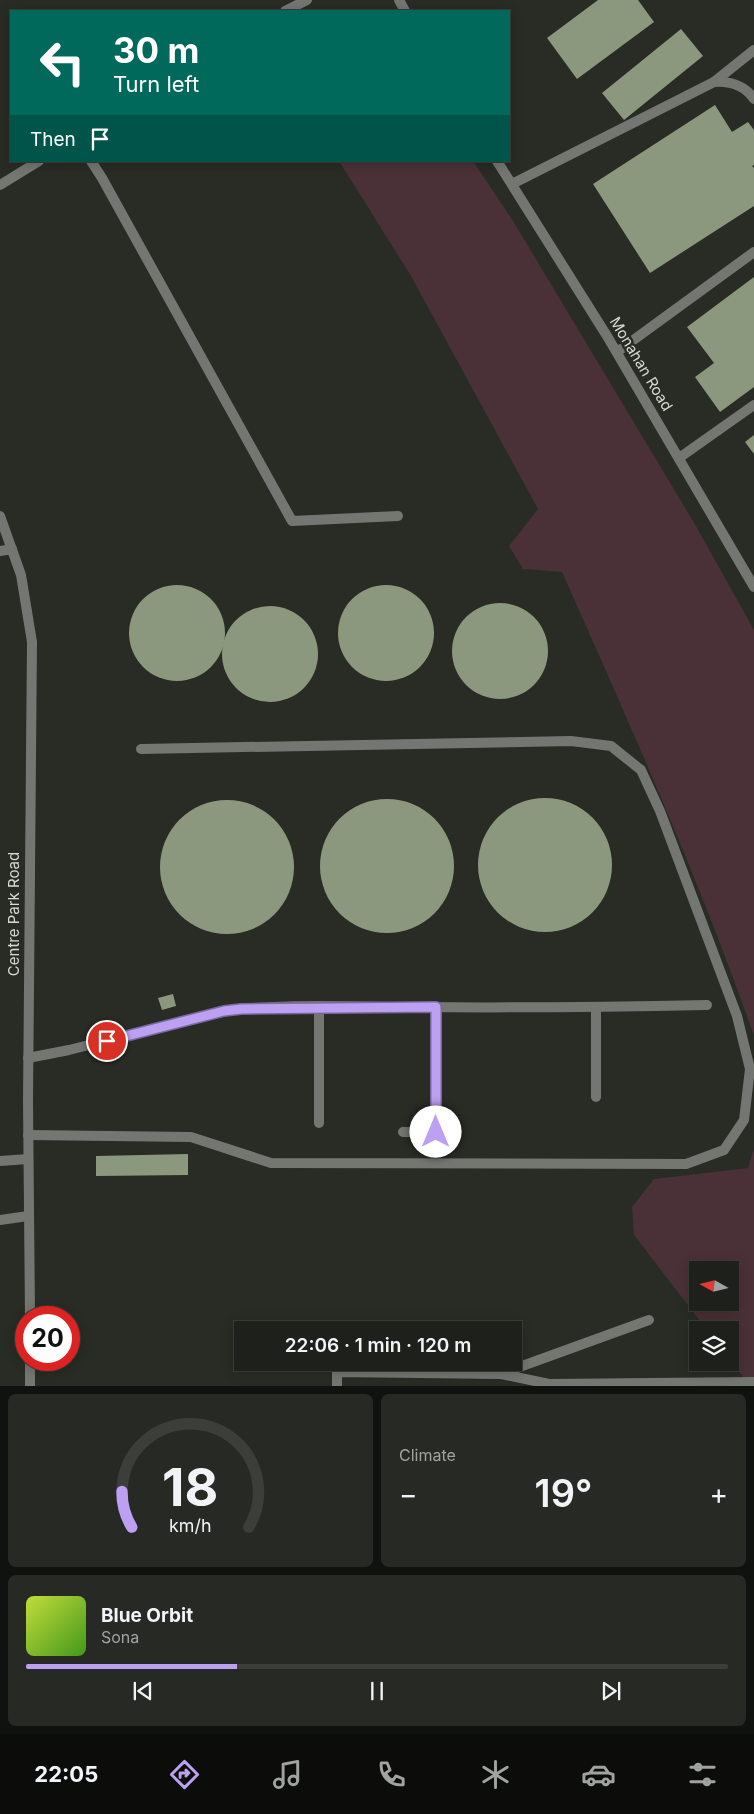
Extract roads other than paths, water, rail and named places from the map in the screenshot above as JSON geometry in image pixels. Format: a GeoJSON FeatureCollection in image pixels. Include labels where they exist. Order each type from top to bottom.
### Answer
{"type":"FeatureCollection","features":[{"type":"Feature","properties":{"kind":"street"},"geometry":{"type":"LineString","coordinates":[[287,10],[308,0]]}},
{"type":"Feature","properties":{"kind":"street"},"geometry":{"type":"LineString","coordinates":[[512,184],[714,82],[754,50]]}},
{"type":"Feature","properties":{"kind":"street"},"geometry":{"type":"LineString","coordinates":[[714,82],[722,82],[748,90],[754,99]]}},
{"type":"Feature","properties":{"kind":"street"},"geometry":{"type":"LineString","coordinates":[[0,185],[37,162]]}},
{"type":"Feature","properties":{"kind":"street"},"geometry":{"type":"LineString","coordinates":[[92,162],[292,521],[398,516]]}},
{"type":"Feature","properties":{"kind":"street","name":"Monahan Road"},"geometry":{"type":"LineString","coordinates":[[498,162],[617,352],[754,587]]}},
{"type":"Feature","properties":{"kind":"street"},"geometry":{"type":"LineString","coordinates":[[617,352],[754,252]]}},
{"type":"Feature","properties":{"kind":"street"},"geometry":{"type":"LineString","coordinates":[[679,458],[754,405]]}},
{"type":"Feature","properties":{"kind":"street","name":"Centre Park Road"},"geometry":{"type":"LineString","coordinates":[[0,516],[22,575],[32,642],[28,1058],[30,1306]]}},
{"type":"Feature","properties":{"kind":"street"},"geometry":{"type":"LineString","coordinates":[[0,551],[12,549]]}},
{"type":"Feature","properties":{"kind":"street"},"geometry":{"type":"LineString","coordinates":[[28,1136],[191,1137],[271,1163],[686,1164],[724,1150],[744,1120],[750,1069],[737,1016],[660,811],[641,770],[611,746],[571,741],[140,749]]}},
{"type":"Feature","properties":{"kind":"street"},"geometry":{"type":"LineString","coordinates":[[28,1058],[69,1050],[224,1011],[319,1007],[707,1005]]}},
{"type":"Feature","properties":{"kind":"street"},"geometry":{"type":"LineString","coordinates":[[319,1007],[320,1123]]}},
{"type":"Feature","properties":{"kind":"street"},"geometry":{"type":"LineString","coordinates":[[403,1132],[436,1132],[436,1007]]}},
{"type":"Feature","properties":{"kind":"street"},"geometry":{"type":"LineString","coordinates":[[596,1007],[596,1097]]}},
{"type":"Feature","properties":{"kind":"street"},"geometry":{"type":"LineString","coordinates":[[0,1161],[28,1159]]}},
{"type":"Feature","properties":{"kind":"street"},"geometry":{"type":"LineString","coordinates":[[0,1220],[28,1216]]}},
{"type":"Feature","properties":{"kind":"street"},"geometry":{"type":"LineString","coordinates":[[500,1374],[649,1320]]}},
{"type":"Feature","properties":{"kind":"street"},"geometry":{"type":"LineString","coordinates":[[30,1371],[30,1386]]}},
{"type":"Feature","properties":{"kind":"street"},"geometry":{"type":"LineString","coordinates":[[337,1386],[337,1372],[500,1374],[549,1384],[754,1382]]}}]}
